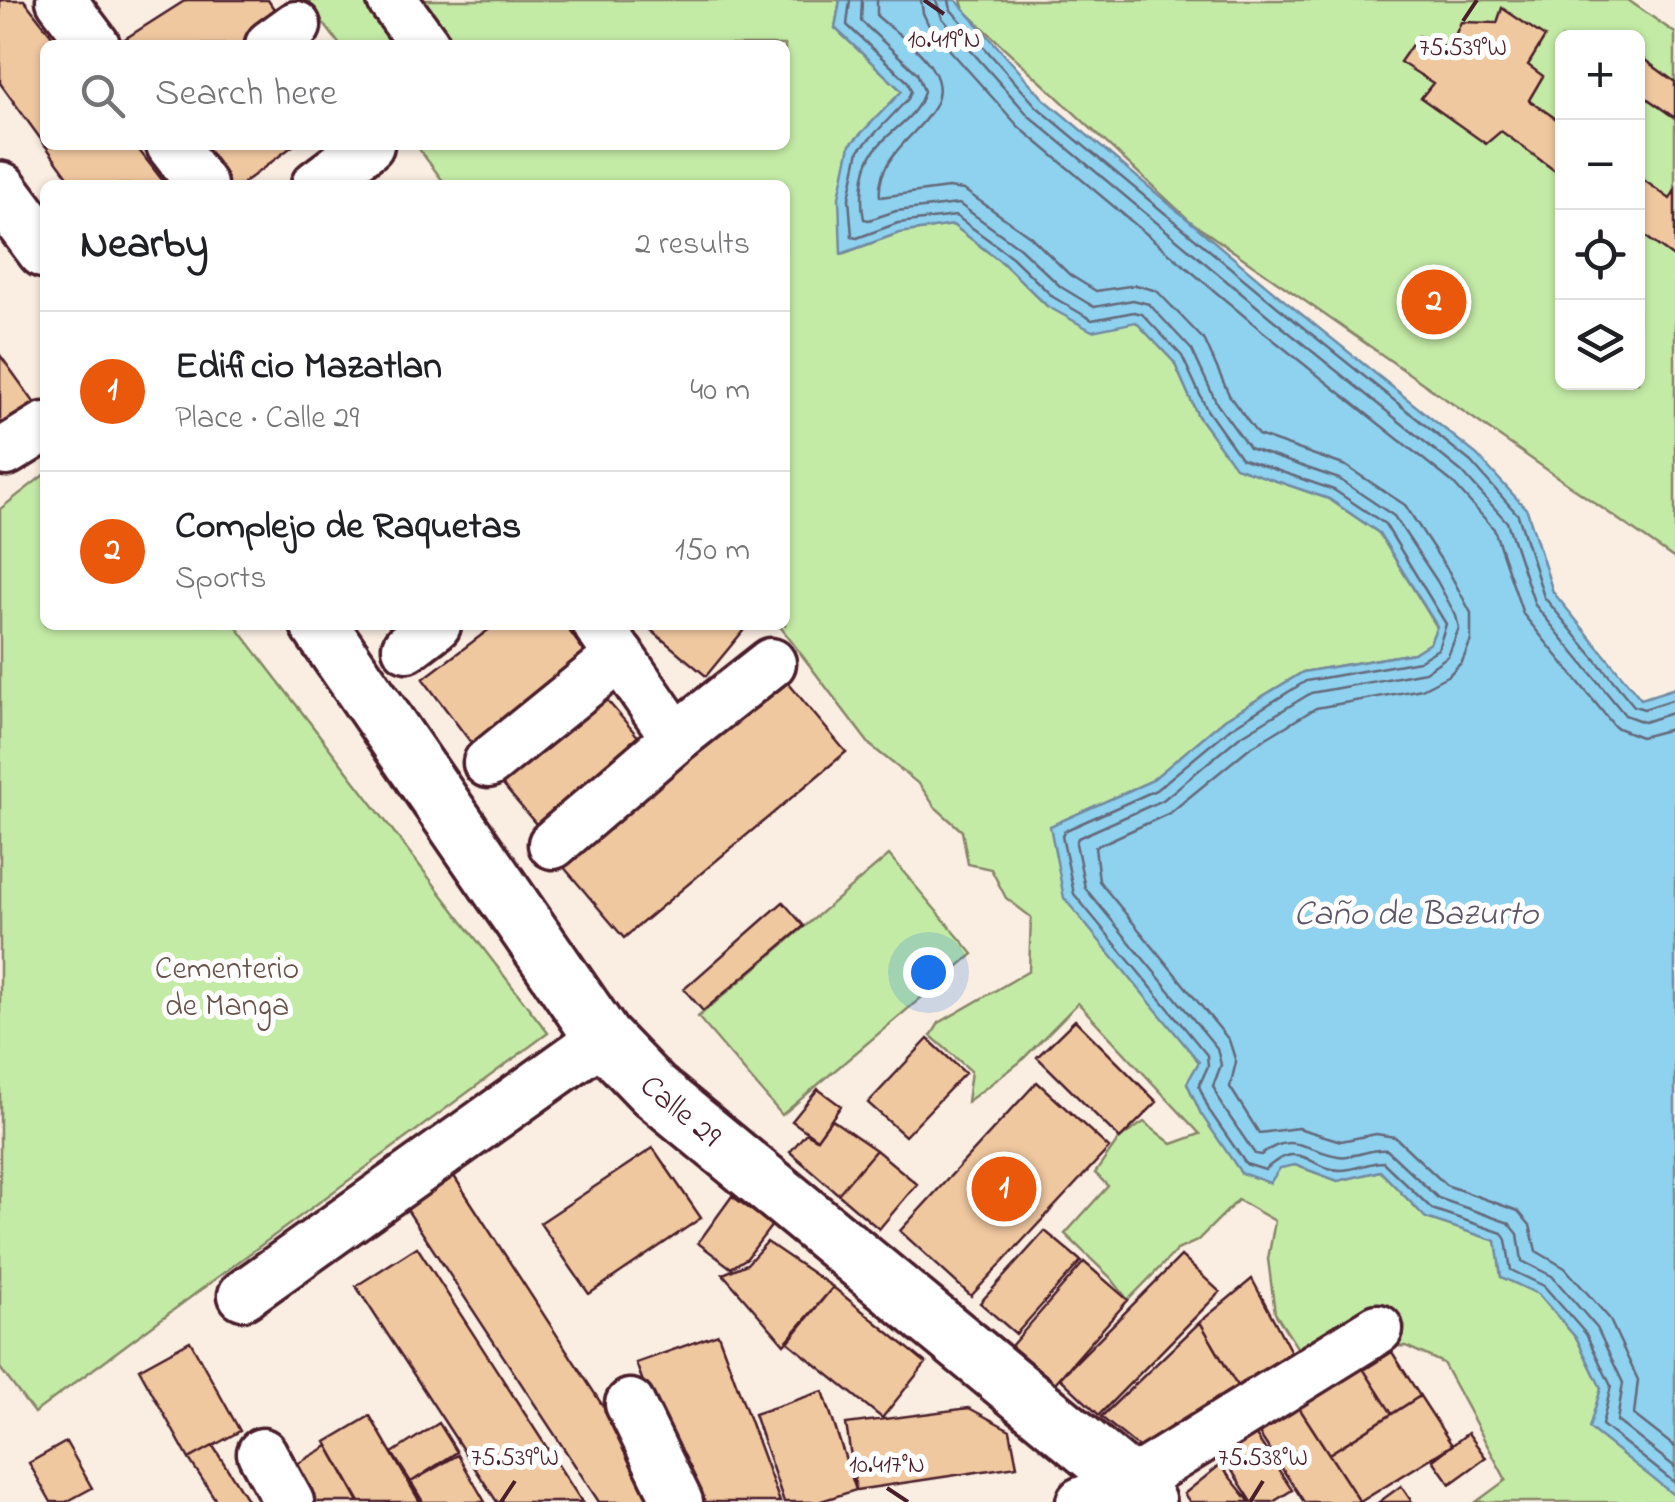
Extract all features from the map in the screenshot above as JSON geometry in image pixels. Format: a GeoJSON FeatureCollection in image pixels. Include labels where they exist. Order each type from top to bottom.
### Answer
{"type":"FeatureCollection","features":[{"type":"Feature","properties":{"kind":"main road"},"geometry":{"type":"LineString","coordinates":[[0,190],[40,243]]}},
{"type":"Feature","properties":{"kind":"main road","name":"Calle 29"},"geometry":{"type":"LineString","coordinates":[[322,630],[604,1038],[653,1090],[1120,1496]]}},
{"type":"Feature","properties":{"kind":"street"},"geometry":{"type":"LineString","coordinates":[[392,0],[421,40]]}},
{"type":"Feature","properties":{"kind":"street"},"geometry":{"type":"LineString","coordinates":[[175,150],[198,180]]}},
{"type":"Feature","properties":{"kind":"street"},"geometry":{"type":"LineString","coordinates":[[323,180],[362,150]]}},
{"type":"Feature","properties":{"kind":"street"},"geometry":{"type":"LineString","coordinates":[[488,763],[609,641],[676,738]]}},
{"type":"Feature","properties":{"kind":"street"},"geometry":{"type":"LineString","coordinates":[[553,844],[771,663]]}},
{"type":"Feature","properties":{"kind":"street"},"geometry":{"type":"LineString","coordinates":[[243,1295],[604,1038]]}},
{"type":"Feature","properties":{"kind":"street"},"geometry":{"type":"LineString","coordinates":[[1120,1496],[1378,1329]]}},
{"type":"Feature","properties":{"kind":"street"},"geometry":{"type":"LineString","coordinates":[[630,1404],[678,1502]]}},
{"type":"Feature","properties":{"kind":"street"},"geometry":{"type":"LineString","coordinates":[[262,1453],[289,1502]]}},
{"type":"Feature","properties":{"kind":"green space"},"geometry":{"type":"Polygon","coordinates":[[[306,0],[840,0],[835,28],[902,91],[850,145],[842,254],[899,233],[953,225],[1005,265],[1047,306],[1136,322],[1174,362],[1198,416],[1236,467],[1329,499],[1379,533],[1437,627],[1430,643],[1414,653],[1303,672],[1225,719],[1151,781],[1051,826],[1172,1025],[1199,1062],[1187,1083],[1201,1114],[1280,1168],[1295,1165],[1338,1181],[1380,1171],[1426,1218],[1497,1241],[1501,1277],[1538,1293],[1577,1339],[1640,1466],[1675,1496],[1675,1502],[1476,1502],[1506,1480],[1443,1363],[1406,1346],[1298,1349],[1275,1313],[1268,1259],[1275,1221],[1238,1200],[1197,1241],[1177,1250],[1128,1300],[1065,1234],[1108,1186],[1095,1173],[1119,1139],[1144,1122],[1172,1144],[1200,1134],[1078,1003],[1020,1062],[967,1102],[971,1071],[931,1036],[939,1023],[1029,971],[1031,917],[1006,898],[991,869],[968,864],[962,831],[935,807],[920,785],[870,745],[783,630],[790,630],[790,180],[442,180],[420,150],[790,150],[790,40],[336,40],[306,0]]]}},
{"type":"Feature","properties":{"kind":"green space"},"geometry":{"type":"Polygon","coordinates":[[[961,0],[1628,0],[1675,33],[1675,559],[1190,221],[964,10],[961,0]]]}},
{"type":"Feature","properties":{"kind":"green space","name":"Cementerio de Manga"},"geometry":{"type":"Polygon","coordinates":[[[40,478],[40,630],[239,630],[548,1033],[34,1413],[0,1368],[0,509],[40,478]]]}},
{"type":"Feature","properties":{"kind":"green space"},"geometry":{"type":"Polygon","coordinates":[[[889,855],[973,954],[782,1115],[698,1017],[889,855]]]}},
{"type":"Feature","properties":{"kind":"water","name":"Caño de Bazurto"},"geometry":{"type":"Polygon","coordinates":[[[840,0],[956,0],[1044,99],[1477,455],[1527,510],[1553,592],[1641,699],[1675,688],[1675,1496],[1589,1428],[1601,1388],[1577,1339],[1538,1294],[1501,1277],[1496,1241],[1426,1218],[1380,1171],[1338,1181],[1295,1165],[1280,1168],[1270,1183],[1241,1173],[1201,1114],[1187,1083],[1199,1062],[1064,898],[1050,826],[1151,781],[1225,719],[1303,672],[1414,653],[1430,643],[1437,626],[1379,533],[1329,499],[1235,467],[1198,416],[1174,362],[1136,322],[1092,331],[1047,306],[1005,265],[953,225],[899,233],[841,254],[839,197],[850,145],[902,91],[835,28],[840,0]]]}},
{"type":"Feature","properties":{"kind":"building"},"geometry":{"type":"Polygon","coordinates":[[[0,0],[24,0],[55,40],[40,40],[40,138],[0,83],[0,0]]]}},
{"type":"Feature","properties":{"kind":"building"},"geometry":{"type":"Polygon","coordinates":[[[186,0],[268,0],[284,24],[259,40],[123,40],[186,0]]]}},
{"type":"Feature","properties":{"kind":"building"},"geometry":{"type":"Polygon","coordinates":[[[1502,8],[1545,37],[1528,65],[1543,76],[1529,100],[1555,118],[1555,171],[1501,131],[1486,144],[1421,98],[1433,83],[1400,62],[1418,36],[1449,49],[1461,22],[1497,23],[1502,8]]]}},
{"type":"Feature","properties":{"kind":"building"},"geometry":{"type":"Polygon","coordinates":[[[1645,60],[1675,82],[1675,118],[1645,97],[1645,60]]]}},
{"type":"Feature","properties":{"kind":"building"},"geometry":{"type":"Polygon","coordinates":[[[49,150],[139,150],[162,180],[70,180],[49,150]]]}},
{"type":"Feature","properties":{"kind":"building"},"geometry":{"type":"Polygon","coordinates":[[[203,150],[287,150],[248,180],[225,180],[203,150]]]}},
{"type":"Feature","properties":{"kind":"building"},"geometry":{"type":"Polygon","coordinates":[[[1645,181],[1670,199],[1675,190],[1675,258],[1645,236],[1645,181]]]}},
{"type":"Feature","properties":{"kind":"building"},"geometry":{"type":"Polygon","coordinates":[[[0,355],[36,405],[0,431],[0,355]]]}},
{"type":"Feature","properties":{"kind":"building"},"geometry":{"type":"Polygon","coordinates":[[[488,630],[569,630],[592,662],[475,748],[423,679],[488,630]]]}},
{"type":"Feature","properties":{"kind":"building"},"geometry":{"type":"Polygon","coordinates":[[[651,630],[744,630],[706,676],[651,630]]]}},
{"type":"Feature","properties":{"kind":"building"},"geometry":{"type":"Polygon","coordinates":[[[784,678],[846,752],[624,938],[562,865],[784,678]]]}},
{"type":"Feature","properties":{"kind":"building"},"geometry":{"type":"Polygon","coordinates":[[[601,693],[640,739],[536,824],[497,778],[601,693]]]}},
{"type":"Feature","properties":{"kind":"building"},"geometry":{"type":"Polygon","coordinates":[[[783,902],[804,926],[703,1011],[684,989],[783,902]]]}},
{"type":"Feature","properties":{"kind":"building"},"geometry":{"type":"Polygon","coordinates":[[[1075,1020],[1157,1102],[1120,1139],[1037,1057],[1075,1020]]]}},
{"type":"Feature","properties":{"kind":"building"},"geometry":{"type":"Polygon","coordinates":[[[928,1039],[965,1073],[905,1136],[868,1103],[928,1039]]]}},
{"type":"Feature","properties":{"kind":"building"},"geometry":{"type":"Polygon","coordinates":[[[1037,1082],[1109,1148],[971,1296],[900,1231],[1037,1082]]]}},
{"type":"Feature","properties":{"kind":"building"},"geometry":{"type":"Polygon","coordinates":[[[818,1089],[841,1106],[817,1139],[792,1121],[818,1089]]]}},
{"type":"Feature","properties":{"kind":"building"},"geometry":{"type":"Polygon","coordinates":[[[831,1119],[876,1150],[838,1194],[790,1152],[806,1133],[817,1139],[831,1119]]]}},
{"type":"Feature","properties":{"kind":"building"},"geometry":{"type":"Polygon","coordinates":[[[653,1148],[701,1218],[589,1294],[540,1223],[653,1148]]]}},
{"type":"Feature","properties":{"kind":"building"},"geometry":{"type":"Polygon","coordinates":[[[876,1150],[917,1184],[879,1229],[838,1194],[876,1150]]]}},
{"type":"Feature","properties":{"kind":"building"},"geometry":{"type":"Polygon","coordinates":[[[450,1170],[665,1502],[599,1502],[402,1202],[450,1170]]]}},
{"type":"Feature","properties":{"kind":"building"},"geometry":{"type":"Polygon","coordinates":[[[732,1196],[772,1225],[747,1258],[731,1268],[698,1243],[732,1196]]]}},
{"type":"Feature","properties":{"kind":"building"},"geometry":{"type":"Polygon","coordinates":[[[1045,1231],[1081,1261],[1016,1334],[980,1303],[1045,1231]]]}},
{"type":"Feature","properties":{"kind":"building"},"geometry":{"type":"Polygon","coordinates":[[[767,1242],[833,1287],[784,1344],[723,1274],[747,1264],[767,1242]]]}},
{"type":"Feature","properties":{"kind":"building"},"geometry":{"type":"Polygon","coordinates":[[[417,1247],[582,1502],[497,1502],[356,1286],[417,1247]]]}},
{"type":"Feature","properties":{"kind":"building"},"geometry":{"type":"Polygon","coordinates":[[[1181,1256],[1220,1292],[1099,1415],[1060,1378],[1181,1256]]]}},
{"type":"Feature","properties":{"kind":"building"},"geometry":{"type":"Polygon","coordinates":[[[1084,1262],[1128,1300],[1055,1383],[1011,1346],[1084,1262]]]}},
{"type":"Feature","properties":{"kind":"building"},"geometry":{"type":"Polygon","coordinates":[[[1252,1279],[1299,1367],[1244,1398],[1200,1322],[1252,1279]]]}},
{"type":"Feature","properties":{"kind":"building"},"geometry":{"type":"Polygon","coordinates":[[[833,1287],[926,1363],[882,1418],[788,1342],[833,1287]]]}},
{"type":"Feature","properties":{"kind":"building"},"geometry":{"type":"Polygon","coordinates":[[[1200,1322],[1244,1398],[1142,1450],[1101,1417],[1200,1322]]]}},
{"type":"Feature","properties":{"kind":"building"},"geometry":{"type":"Polygon","coordinates":[[[718,1334],[780,1502],[687,1502],[636,1363],[718,1334]]]}},
{"type":"Feature","properties":{"kind":"building"},"geometry":{"type":"Polygon","coordinates":[[[190,1341],[240,1431],[189,1459],[139,1369],[190,1341]]]}},
{"type":"Feature","properties":{"kind":"building"},"geometry":{"type":"Polygon","coordinates":[[[1392,1352],[1420,1396],[1392,1414],[1364,1370],[1392,1352]]]}},
{"type":"Feature","properties":{"kind":"building"},"geometry":{"type":"Polygon","coordinates":[[[1357,1359],[1392,1414],[1329,1454],[1294,1400],[1357,1359]]]}},
{"type":"Feature","properties":{"kind":"building"},"geometry":{"type":"Polygon","coordinates":[[[823,1391],[856,1490],[818,1502],[784,1502],[754,1414],[823,1391]]]}},
{"type":"Feature","properties":{"kind":"building"},"geometry":{"type":"Polygon","coordinates":[[[1420,1396],[1452,1445],[1360,1502],[1329,1454],[1420,1396]]]}},
{"type":"Feature","properties":{"kind":"building"},"geometry":{"type":"Polygon","coordinates":[[[1294,1400],[1360,1502],[1304,1502],[1254,1426],[1294,1400]]]}},
{"type":"Feature","properties":{"kind":"building"},"geometry":{"type":"Polygon","coordinates":[[[969,1408],[1010,1430],[1017,1466],[856,1490],[846,1424],[969,1408]]]}},
{"type":"Feature","properties":{"kind":"building"},"geometry":{"type":"Polygon","coordinates":[[[370,1416],[420,1502],[360,1502],[326,1442],[370,1416]]]}},
{"type":"Feature","properties":{"kind":"building"},"geometry":{"type":"Polygon","coordinates":[[[439,1423],[457,1452],[411,1482],[392,1453],[439,1423]]]}},
{"type":"Feature","properties":{"kind":"building"},"geometry":{"type":"Polygon","coordinates":[[[1251,1428],[1292,1490],[1273,1502],[1252,1502],[1218,1449],[1251,1428]]]}},
{"type":"Feature","properties":{"kind":"building"},"geometry":{"type":"Polygon","coordinates":[[[1468,1433],[1486,1458],[1450,1484],[1433,1460],[1468,1433]]]}},
{"type":"Feature","properties":{"kind":"building"},"geometry":{"type":"Polygon","coordinates":[[[66,1442],[92,1488],[66,1502],[51,1502],[29,1463],[66,1442]]]}},
{"type":"Feature","properties":{"kind":"building"},"geometry":{"type":"Polygon","coordinates":[[[213,1446],[247,1502],[217,1502],[189,1459],[213,1446]]]}},
{"type":"Feature","properties":{"kind":"building"},"geometry":{"type":"Polygon","coordinates":[[[328,1446],[359,1502],[296,1502],[280,1474],[328,1446]]]}},
{"type":"Feature","properties":{"kind":"building"},"geometry":{"type":"Polygon","coordinates":[[[458,1455],[485,1502],[423,1502],[411,1482],[458,1455]]]}},
{"type":"Feature","properties":{"kind":"building"},"geometry":{"type":"Polygon","coordinates":[[[1220,1465],[1250,1502],[1190,1502],[1184,1494],[1220,1465]]]}},
{"type":"Feature","properties":{"kind":"building"},"geometry":{"type":"Polygon","coordinates":[[[1401,1486],[1412,1502],[1379,1502],[1401,1486]]]}},
{"type":"Feature","properties":{"kind":"place","name":"Complejo de Raquetas"},"geometry":{"type":"Point","coordinates":[1434,302]}},
{"type":"Feature","properties":{"kind":"place","name":"Edificio Mazatlan"},"geometry":{"type":"Point","coordinates":[1004,1189]}}]}
